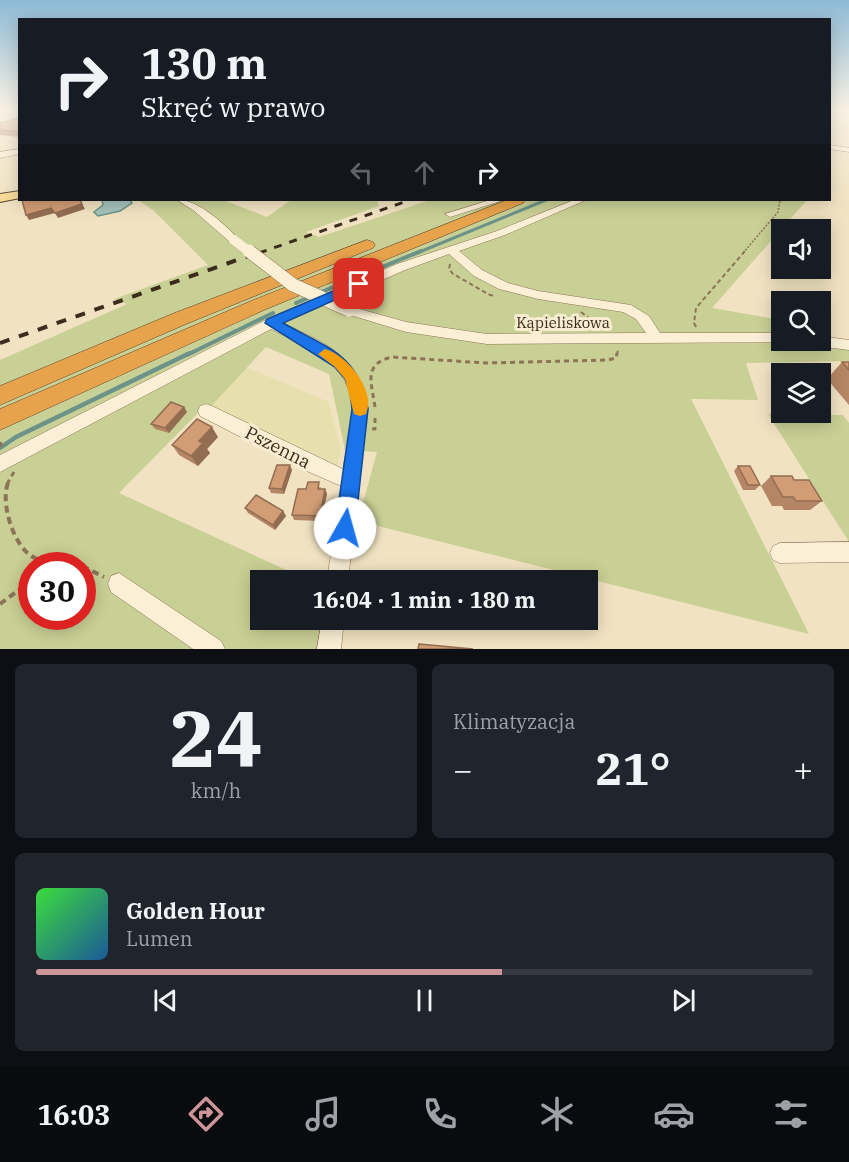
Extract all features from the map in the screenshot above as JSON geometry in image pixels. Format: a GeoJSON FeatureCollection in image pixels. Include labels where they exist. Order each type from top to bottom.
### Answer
{"type":"FeatureCollection","features":[{"type":"Feature","properties":{"kind":"highway"},"geometry":{"type":"LineString","coordinates":[[0,420],[192,332],[456,218],[485,201]]}},
{"type":"Feature","properties":{"kind":"highway"},"geometry":{"type":"LineString","coordinates":[[0,396],[179,319],[456,218],[515,201]]}},
{"type":"Feature","properties":{"kind":"main road"},"geometry":{"type":"LineString","coordinates":[[0,198],[18,194]]}},
{"type":"Feature","properties":{"kind":"street"},"geometry":{"type":"LineString","coordinates":[[0,144],[18,148]]}},
{"type":"Feature","properties":{"kind":"street"},"geometry":{"type":"LineString","coordinates":[[831,147],[849,150]]}},
{"type":"Feature","properties":{"kind":"street"},"geometry":{"type":"LineString","coordinates":[[0,155],[18,150]]}},
{"type":"Feature","properties":{"kind":"street","name":"Kąpieliskowa"},"geometry":{"type":"LineString","coordinates":[[184,201],[206,215],[266,267],[293,285],[349,310],[406,327],[476,338],[771,338]]}},
{"type":"Feature","properties":{"kind":"street"},"geometry":{"type":"LineString","coordinates":[[456,218],[497,201]]}},
{"type":"Feature","properties":{"kind":"street"},"geometry":{"type":"LineString","coordinates":[[456,218],[502,201]]}},
{"type":"Feature","properties":{"kind":"street"},"geometry":{"type":"LineString","coordinates":[[0,464],[271,323],[391,271],[457,255],[578,201]]}},
{"type":"Feature","properties":{"kind":"street"},"geometry":{"type":"LineString","coordinates":[[457,255],[489,279],[509,287],[626,308],[636,312],[645,318],[655,339]]}},
{"type":"Feature","properties":{"kind":"street"},"geometry":{"type":"LineString","coordinates":[[271,323],[340,363],[351,376],[357,392],[360,409],[339,570]]}},
{"type":"Feature","properties":{"kind":"street"},"geometry":{"type":"LineString","coordinates":[[831,343],[849,345]]}},
{"type":"Feature","properties":{"kind":"street","name":"Pszenna"},"geometry":{"type":"LineString","coordinates":[[206,411],[351,482]]}},
{"type":"Feature","properties":{"kind":"street"},"geometry":{"type":"LineString","coordinates":[[780,553],[849,552]]}},
{"type":"Feature","properties":{"kind":"street"},"geometry":{"type":"LineString","coordinates":[[119,584],[213,649]]}},
{"type":"Feature","properties":{"kind":"street"},"geometry":{"type":"LineString","coordinates":[[329,649],[332,630]]}},
{"type":"Feature","properties":{"kind":"path"},"geometry":{"type":"LineString","coordinates":[[702,337],[694,323],[696,308],[778,212],[780,201]]}},
{"type":"Feature","properties":{"kind":"path"},"geometry":{"type":"LineString","coordinates":[[457,255],[449,266],[453,274],[490,295],[501,297]]}},
{"type":"Feature","properties":{"kind":"path"},"geometry":{"type":"LineString","coordinates":[[358,428],[375,429],[371,375],[375,366],[394,356],[453,363],[616,358],[618,353],[615,338],[577,310]]}},
{"type":"Feature","properties":{"kind":"path"},"geometry":{"type":"LineString","coordinates":[[1,442],[2,448]]}},
{"type":"Feature","properties":{"kind":"path"},"geometry":{"type":"LineString","coordinates":[[19,454],[20,464],[4,489],[4,513],[16,539],[28,552]]}},
{"type":"Feature","properties":{"kind":"path"},"geometry":{"type":"LineString","coordinates":[[96,573],[119,584]]}},
{"type":"Feature","properties":{"kind":"path"},"geometry":{"type":"LineString","coordinates":[[0,604],[18,590]]}},
{"type":"Feature","properties":{"kind":"shaded area"},"geometry":{"type":"Polygon","coordinates":[[[246,367],[329,402],[341,450],[337,468],[207,406],[246,367]]]}},
{"type":"Feature","properties":{"kind":"green space"},"geometry":{"type":"Polygon","coordinates":[[[140,201],[226,201],[267,217],[290,201],[377,201],[379,206],[306,232],[319,237],[427,201],[806,201],[790,219],[771,219],[771,241],[712,308],[771,318],[771,333],[726,334],[732,343],[771,343],[771,351],[831,351],[831,346],[849,348],[849,361],[746,363],[758,400],[691,399],[809,634],[598,581],[598,570],[554,570],[358,521],[377,452],[345,450],[329,374],[266,347],[203,415],[198,413],[119,493],[286,570],[250,570],[250,630],[319,630],[316,649],[0,649],[0,360],[127,304],[114,299],[208,265],[153,210],[140,201]]]}},
{"type":"Feature","properties":{"kind":"green space"},"geometry":{"type":"Polygon","coordinates":[[[831,415],[843,415],[849,423],[849,542],[774,423],[831,423],[831,415]]]}},
{"type":"Feature","properties":{"kind":"water"},"geometry":{"type":"Polygon","coordinates":[[[102,201],[131,201],[132,203],[120,211],[98,216],[94,212],[103,205],[102,201]]]}},
{"type":"Feature","properties":{"kind":"building"},"geometry":{"type":"Polygon","coordinates":[[[22,201],[80,201],[82,204],[55,213],[51,208],[26,215],[22,201]]]}},
{"type":"Feature","properties":{"kind":"building"},"geometry":{"type":"Polygon","coordinates":[[[842,362],[849,362],[849,370],[842,362]]]}},
{"type":"Feature","properties":{"kind":"building"},"geometry":{"type":"Polygon","coordinates":[[[171,402],[184,407],[165,428],[151,424],[171,402]]]}},
{"type":"Feature","properties":{"kind":"building"},"geometry":{"type":"Polygon","coordinates":[[[197,419],[212,427],[199,441],[203,443],[191,456],[172,445],[197,419]]]}},
{"type":"Feature","properties":{"kind":"building"},"geometry":{"type":"Polygon","coordinates":[[[277,465],[290,465],[282,489],[269,488],[277,465]]]}},
{"type":"Feature","properties":{"kind":"building"},"geometry":{"type":"Polygon","coordinates":[[[738,466],[750,466],[760,485],[748,485],[738,466]]]}},
{"type":"Feature","properties":{"kind":"building"},"geometry":{"type":"Polygon","coordinates":[[[771,476],[792,476],[794,480],[809,480],[822,501],[796,501],[793,497],[783,497],[771,476]]]}},
{"type":"Feature","properties":{"kind":"building"},"geometry":{"type":"Polygon","coordinates":[[[308,482],[319,482],[318,489],[325,489],[320,516],[292,515],[298,489],[306,489],[308,482]]]}},
{"type":"Feature","properties":{"kind":"building"},"geometry":{"type":"Polygon","coordinates":[[[256,495],[283,511],[273,525],[245,508],[256,495]]]}},
{"type":"Feature","properties":{"kind":"building"},"geometry":{"type":"Polygon","coordinates":[[[419,644],[473,649],[418,649],[419,644]]]}},
{"type":"Feature","properties":{"kind":"waterway"},"geometry":{"type":"LineString","coordinates":[[417,253],[544,201]]}},
{"type":"Feature","properties":{"kind":"waterway"},"geometry":{"type":"LineString","coordinates":[[319,293],[421,251]]}},
{"type":"Feature","properties":{"kind":"waterway"},"geometry":{"type":"LineString","coordinates":[[296,303],[310,297]]}},
{"type":"Feature","properties":{"kind":"waterway"},"geometry":{"type":"LineString","coordinates":[[187,355],[273,313]]}},
{"type":"Feature","properties":{"kind":"waterway"},"geometry":{"type":"LineString","coordinates":[[0,448],[16,437],[190,353]]}},
{"type":"Feature","properties":{"kind":"railway"},"geometry":{"type":"LineString","coordinates":[[259,253],[407,201]]}},
{"type":"Feature","properties":{"kind":"railway"},"geometry":{"type":"LineString","coordinates":[[0,343],[263,251]]}},
{"type":"Feature","properties":{"kind":"slow traffic"},"geometry":{"type":"LineString","coordinates":[[325,354],[340,363],[351,376],[360,410]]}},
{"type":"Feature","properties":{"kind":"route"},"geometry":{"type":"LineString","coordinates":[[345,528],[360,409],[357,392],[351,376],[340,363],[271,323],[359,284]]}}]}
